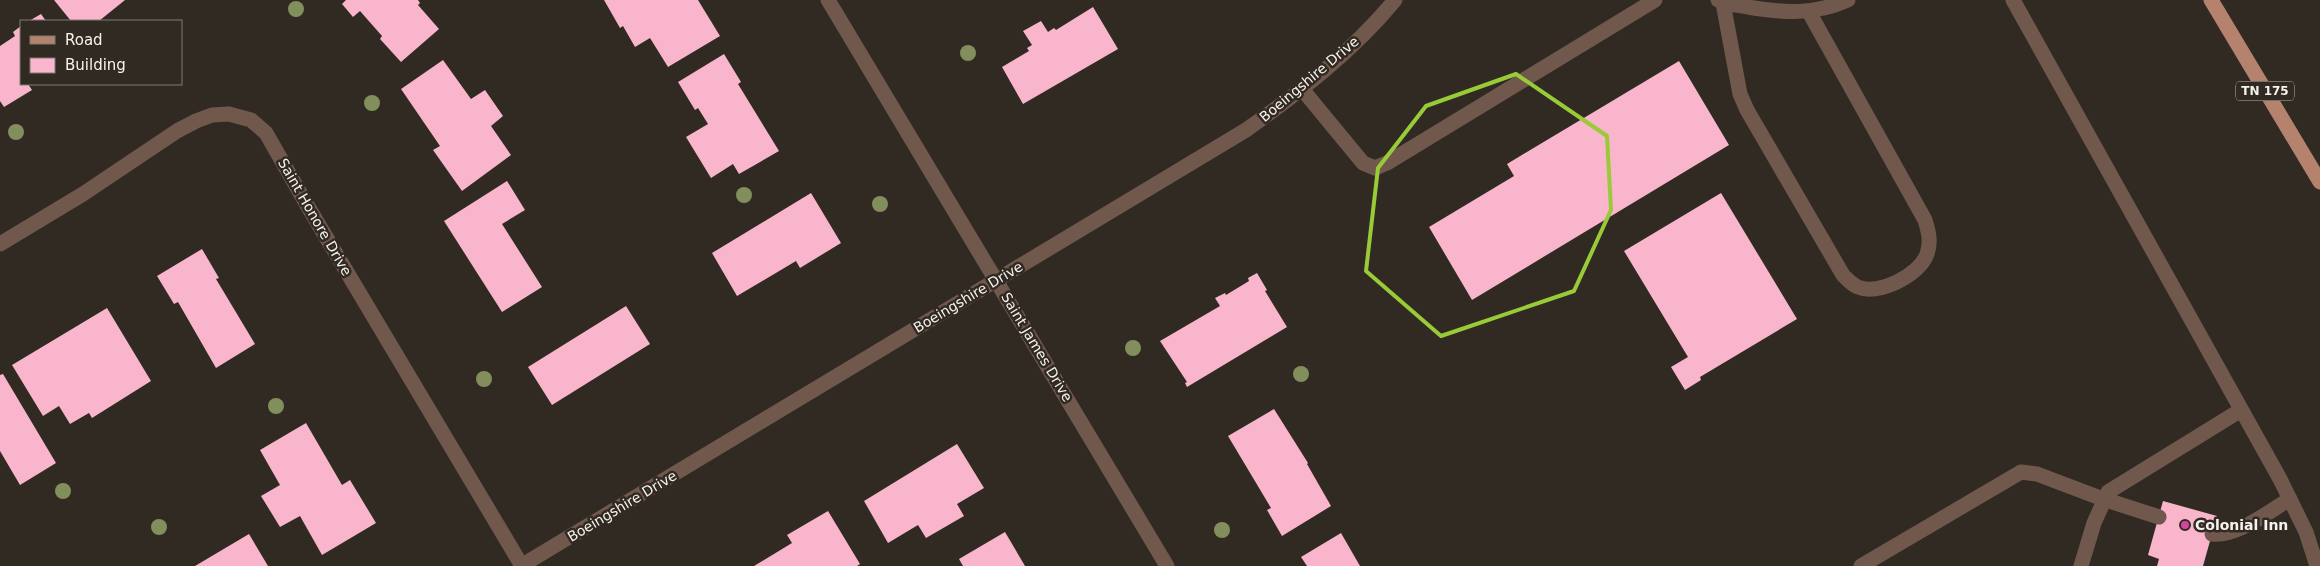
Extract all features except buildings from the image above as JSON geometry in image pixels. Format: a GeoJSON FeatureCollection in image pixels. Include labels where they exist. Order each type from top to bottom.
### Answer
{"type":"FeatureCollection","features":[{"type":"Feature","properties":{"kind":"main road","name":"TN 175"},"geometry":{"type":"LineString","coordinates":[[2211,0],[2320,182]]}},
{"type":"Feature","properties":{"kind":"street","name":"Saint James Drive"},"geometry":{"type":"LineString","coordinates":[[828,0],[1167,566]]}},
{"type":"Feature","properties":{"kind":"street","name":"Boeingshire Drive"},"geometry":{"type":"LineString","coordinates":[[521,566],[996,280],[1213,152],[1302,89],[1372,27],[1395,0]]}},
{"type":"Feature","properties":{"kind":"street"},"geometry":{"type":"LineString","coordinates":[[1302,89],[1363,163],[1375,168],[1387,163],[1655,0]]}},
{"type":"Feature","properties":{"kind":"street"},"geometry":{"type":"LineString","coordinates":[[1809,12],[1925,220],[1930,238],[1926,257],[1912,272],[1887,288],[1872,291],[1856,287],[1843,275],[1747,110],[1740,94],[1721,1],[1771,11],[1809,12],[1833,7],[1848,0]]}},
{"type":"Feature","properties":{"kind":"street"},"geometry":{"type":"LineString","coordinates":[[2013,0],[2290,499],[2306,532],[2317,566]]}},
{"type":"Feature","properties":{"kind":"street","name":"Saint Honore Drive"},"geometry":{"type":"LineString","coordinates":[[0,244],[83,194],[177,131],[196,121],[212,115],[229,114],[251,120],[266,133],[521,566]]}},
{"type":"Feature","properties":{"kind":"street"},"geometry":{"type":"LineString","coordinates":[[2081,566],[2103,499],[2115,485],[2241,410]]}},
{"type":"Feature","properties":{"kind":"street"},"geometry":{"type":"LineString","coordinates":[[1861,566],[2021,472],[2037,474],[2103,499],[2159,517]]}},
{"type":"Feature","properties":{"kind":"street"},"geometry":{"type":"LineString","coordinates":[[2212,534],[2229,534],[2290,499]]}},
{"type":"Feature","properties":{"kind":"highlighted area"},"geometry":{"type":"Polygon","coordinates":[[[1516,74],[1607,136],[1611,210],[1574,291],[1441,336],[1366,271],[1378,168],[1426,106],[1516,74]]]}},
{"type":"Feature","properties":{"kind":"place","name":"Colonial Inn"},"geometry":{"type":"Point","coordinates":[2185,525]}}]}
